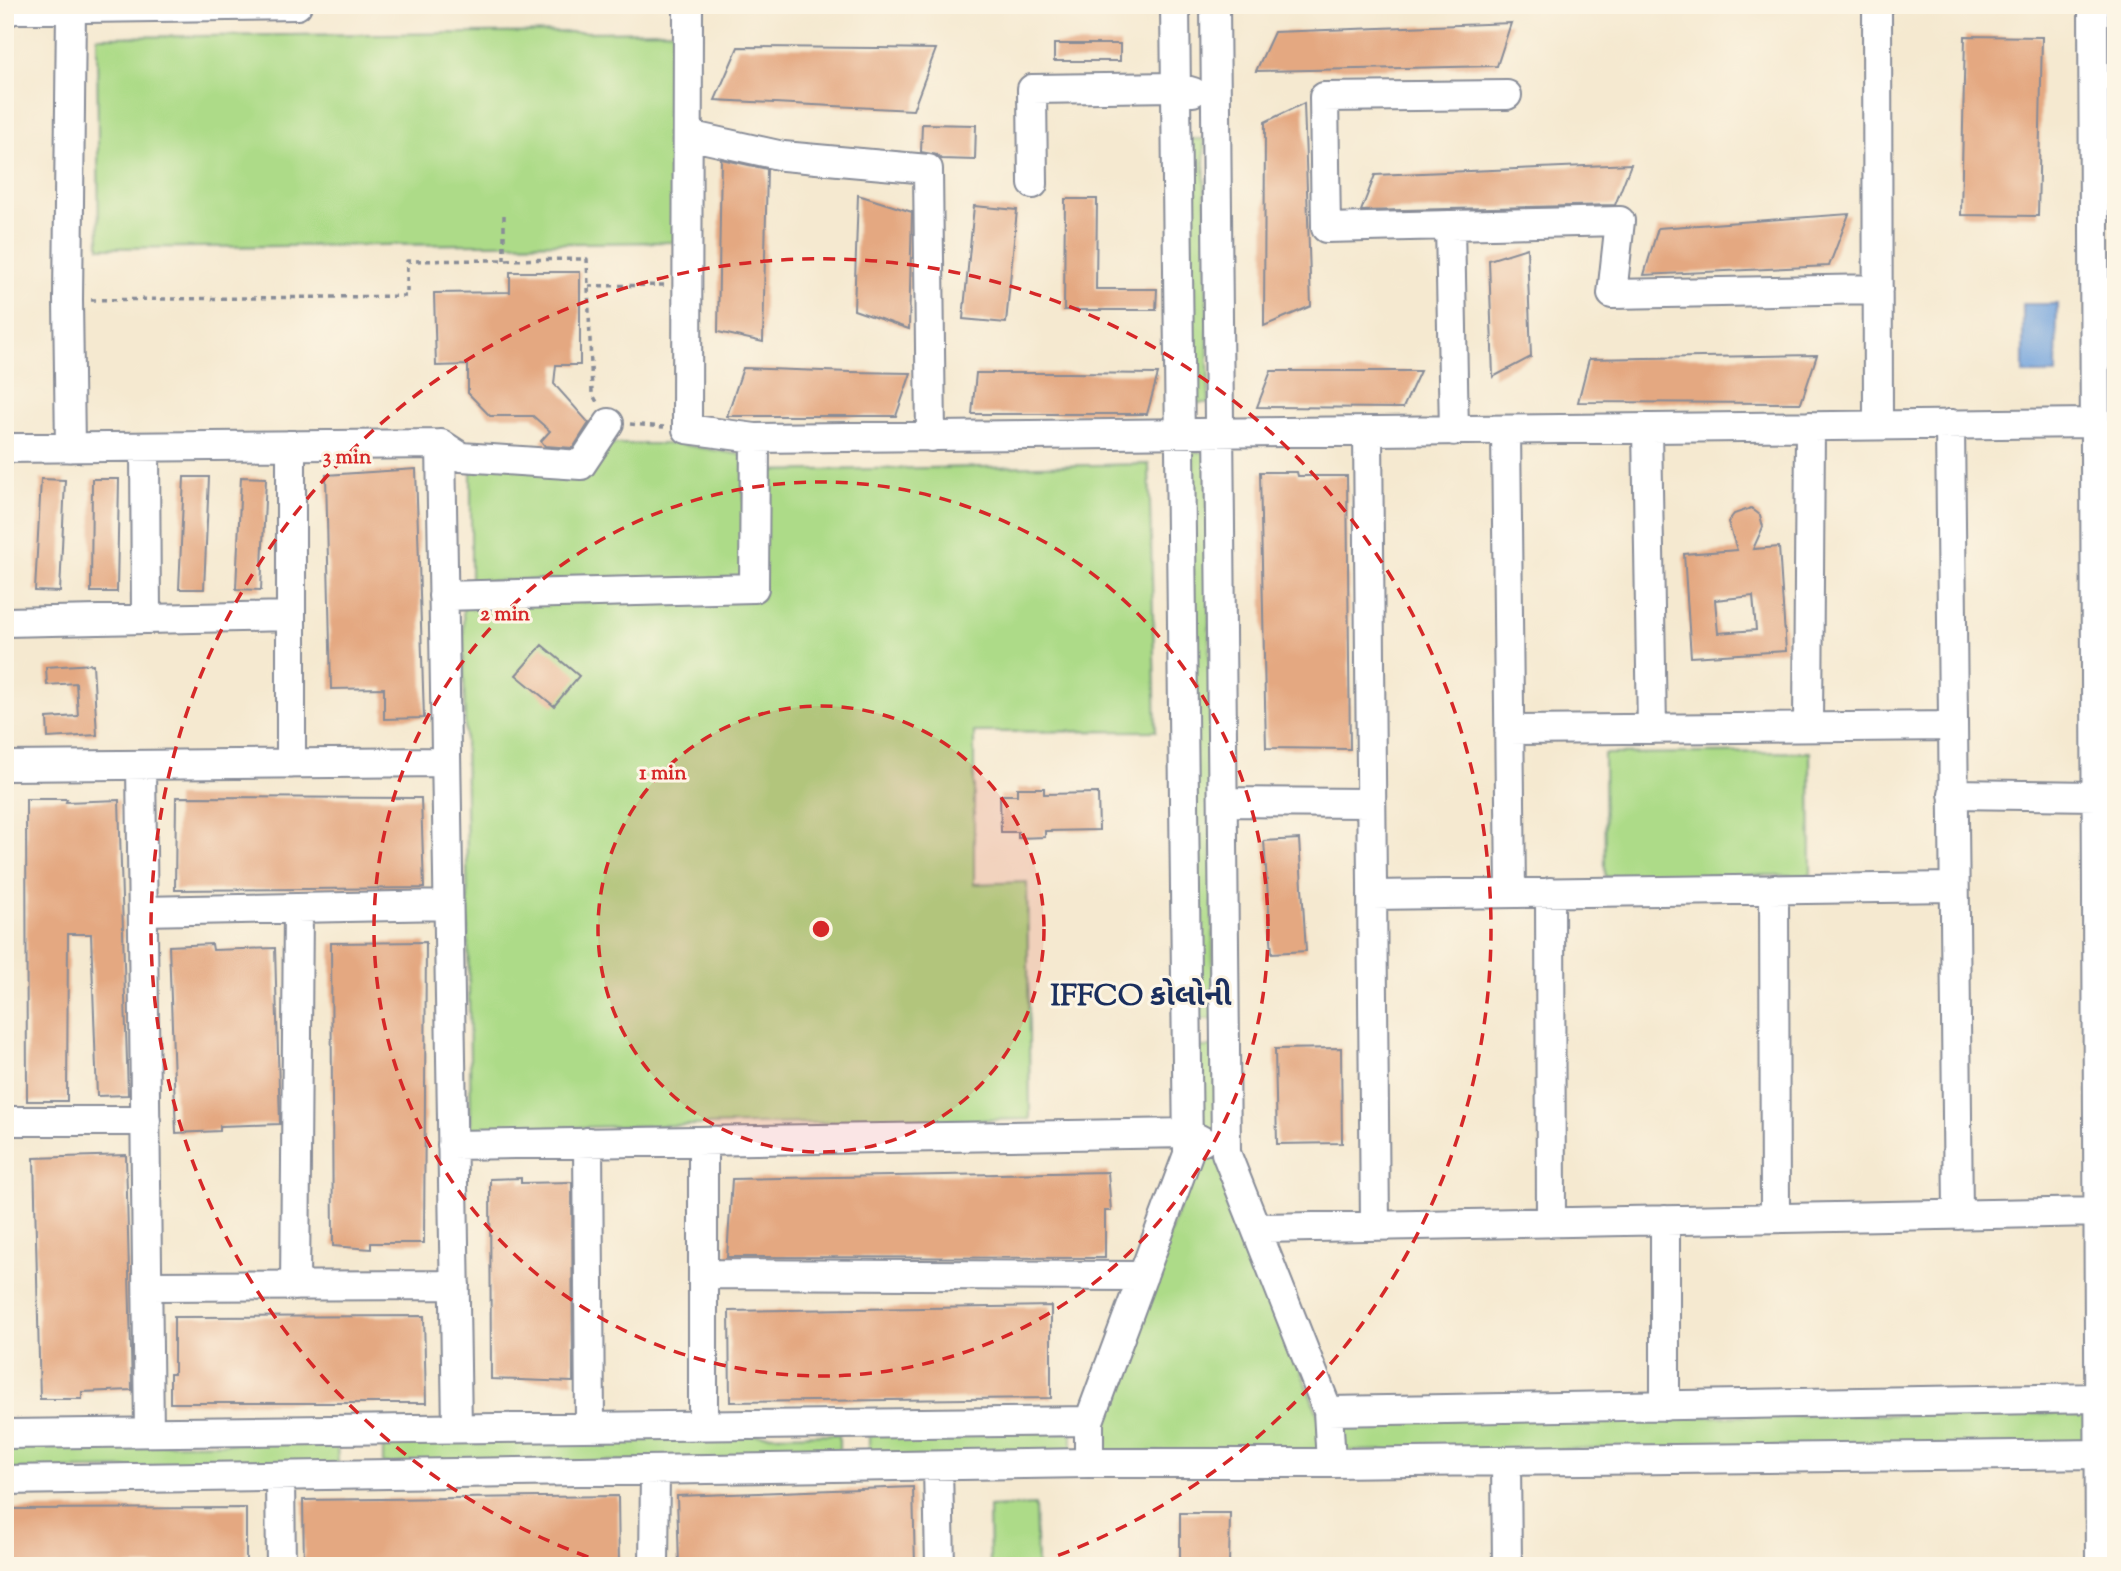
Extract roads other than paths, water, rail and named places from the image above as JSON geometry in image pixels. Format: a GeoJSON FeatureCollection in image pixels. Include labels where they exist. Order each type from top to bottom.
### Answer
{"type":"FeatureCollection","features":[{"type":"Feature","properties":{"kind":"street"},"geometry":{"type":"LineString","coordinates":[[5,13],[12,9],[298,5]]}},
{"type":"Feature","properties":{"kind":"street"},"geometry":{"type":"LineString","coordinates":[[688,5],[687,429],[755,439],[2095,422]]}},
{"type":"Feature","properties":{"kind":"street"},"geometry":{"type":"LineString","coordinates":[[1089,1463],[1089,1421],[1188,1154],[1175,5]]}},
{"type":"Feature","properties":{"kind":"street"},"geometry":{"type":"LineString","coordinates":[[1216,5],[1226,1153],[1328,1411],[1331,1464]]}},
{"type":"Feature","properties":{"kind":"street"},"geometry":{"type":"LineString","coordinates":[[1877,5],[1878,425]]}},
{"type":"Feature","properties":{"kind":"street"},"geometry":{"type":"LineString","coordinates":[[2093,5],[2100,1566]]}},
{"type":"Feature","properties":{"kind":"street"},"geometry":{"type":"LineString","coordinates":[[70,448],[68,300],[71,8]]}},
{"type":"Feature","properties":{"kind":"street"},"geometry":{"type":"LineString","coordinates":[[1033,184],[1032,89],[1176,87],[1216,100]]}},
{"type":"Feature","properties":{"kind":"street"},"geometry":{"type":"LineString","coordinates":[[1507,95],[1324,97],[1326,228],[1620,220],[1612,294],[1878,289]]}},
{"type":"Feature","properties":{"kind":"street"},"geometry":{"type":"LineString","coordinates":[[1176,131],[1216,100]]}},
{"type":"Feature","properties":{"kind":"street"},"geometry":{"type":"LineString","coordinates":[[688,135],[782,156],[928,169],[931,437]]}},
{"type":"Feature","properties":{"kind":"street"},"geometry":{"type":"LineString","coordinates":[[1450,225],[1454,431]]}},
{"type":"Feature","properties":{"kind":"street"},"geometry":{"type":"LineString","coordinates":[[5,448],[441,444],[461,457],[581,465],[609,423]]}},
{"type":"Feature","properties":{"kind":"street"},"geometry":{"type":"LineString","coordinates":[[1950,424],[1958,1215]]}},
{"type":"Feature","properties":{"kind":"street"},"geometry":{"type":"LineString","coordinates":[[1808,727],[1810,426]]}},
{"type":"Feature","properties":{"kind":"street"},"geometry":{"type":"LineString","coordinates":[[1647,428],[1651,729]]}},
{"type":"Feature","properties":{"kind":"street"},"geometry":{"type":"LineString","coordinates":[[1506,430],[1511,893]]}},
{"type":"Feature","properties":{"kind":"street"},"geometry":{"type":"LineString","coordinates":[[1368,432],[1375,1226]]}},
{"type":"Feature","properties":{"kind":"street"},"geometry":{"type":"LineString","coordinates":[[443,596],[754,588],[755,439]]}},
{"type":"Feature","properties":{"kind":"street"},"geometry":{"type":"LineString","coordinates":[[441,444],[457,1427]]}},
{"type":"Feature","properties":{"kind":"street"},"geometry":{"type":"LineString","coordinates":[[290,764],[291,445]]}},
{"type":"Feature","properties":{"kind":"street"},"geometry":{"type":"LineString","coordinates":[[145,447],[146,617]]}},
{"type":"Feature","properties":{"kind":"street"},"geometry":{"type":"LineString","coordinates":[[5,622],[291,616]]}},
{"type":"Feature","properties":{"kind":"street"},"geometry":{"type":"LineString","coordinates":[[1509,730],[1953,726]]}},
{"type":"Feature","properties":{"kind":"street"},"geometry":{"type":"LineString","coordinates":[[5,766],[446,762]]}},
{"type":"Feature","properties":{"kind":"street"},"geometry":{"type":"LineString","coordinates":[[141,765],[149,1432]]}},
{"type":"Feature","properties":{"kind":"street"},"geometry":{"type":"LineString","coordinates":[[1953,794],[2096,796]]}},
{"type":"Feature","properties":{"kind":"street"},"geometry":{"type":"LineString","coordinates":[[1223,802],[1371,803]]}},
{"type":"Feature","properties":{"kind":"street"},"geometry":{"type":"LineString","coordinates":[[1372,895],[1954,887]]}},
{"type":"Feature","properties":{"kind":"street"},"geometry":{"type":"LineString","coordinates":[[1774,889],[1775,1218]]}},
{"type":"Feature","properties":{"kind":"street"},"geometry":{"type":"LineString","coordinates":[[1550,892],[1551,1222]]}},
{"type":"Feature","properties":{"kind":"street"},"geometry":{"type":"LineString","coordinates":[[143,911],[448,905]]}},
{"type":"Feature","properties":{"kind":"street"},"geometry":{"type":"LineString","coordinates":[[295,1286],[298,908]]}},
{"type":"Feature","properties":{"kind":"street"},"geometry":{"type":"LineString","coordinates":[[1186,1033],[1225,1032]]}},
{"type":"Feature","properties":{"kind":"street"},"geometry":{"type":"LineString","coordinates":[[5,1121],[146,1121]]}},
{"type":"Feature","properties":{"kind":"street"},"geometry":{"type":"LineString","coordinates":[[452,1145],[1188,1133],[1226,1153]]}},
{"type":"Feature","properties":{"kind":"street"},"geometry":{"type":"LineString","coordinates":[[702,1141],[703,1423]]}},
{"type":"Feature","properties":{"kind":"street"},"geometry":{"type":"LineString","coordinates":[[589,1142],[590,1425]]}},
{"type":"Feature","properties":{"kind":"street"},"geometry":{"type":"LineString","coordinates":[[1256,1228],[2098,1212]]}},
{"type":"Feature","properties":{"kind":"street"},"geometry":{"type":"LineString","coordinates":[[1665,1220],[1665,1406]]}},
{"type":"Feature","properties":{"kind":"street"},"geometry":{"type":"LineString","coordinates":[[703,1274],[1143,1276]]}},
{"type":"Feature","properties":{"kind":"street"},"geometry":{"type":"LineString","coordinates":[[148,1286],[455,1285]]}},
{"type":"Feature","properties":{"kind":"street"},"geometry":{"type":"LineString","coordinates":[[1328,1411],[2099,1398]]}},
{"type":"Feature","properties":{"kind":"street"},"geometry":{"type":"LineString","coordinates":[[5,1434],[703,1423],[1089,1421]]}},
{"type":"Feature","properties":{"kind":"street"},"geometry":{"type":"LineString","coordinates":[[850,1422],[850,1468]]}},
{"type":"Feature","properties":{"kind":"street"},"geometry":{"type":"LineString","coordinates":[[359,1429],[359,1476]]}},
{"type":"Feature","properties":{"kind":"street"},"geometry":{"type":"LineString","coordinates":[[5,1480],[1089,1463],[1331,1464],[2099,1454]]}},
{"type":"Feature","properties":{"kind":"street"},"geometry":{"type":"LineString","coordinates":[[1506,1461],[1507,1566]]}},
{"type":"Feature","properties":{"kind":"street"},"geometry":{"type":"LineString","coordinates":[[938,1466],[940,1566]]}},
{"type":"Feature","properties":{"kind":"street"},"geometry":{"type":"LineString","coordinates":[[654,1566],[655,1471]]}},
{"type":"Feature","properties":{"kind":"street"},"geometry":{"type":"LineString","coordinates":[[280,1476],[281,1566]]}},
{"type":"Feature","properties":{"kind":"water"},"geometry":{"type":"Polygon","coordinates":[[[2023,304],[2057,304],[2056,374],[2023,374],[2023,304]]]}},
{"type":"Feature","properties":{"kind":"district","name":"IFFCO કોલોની"},"geometry":{"type":"Point","coordinates":[1141,995]}}]}
